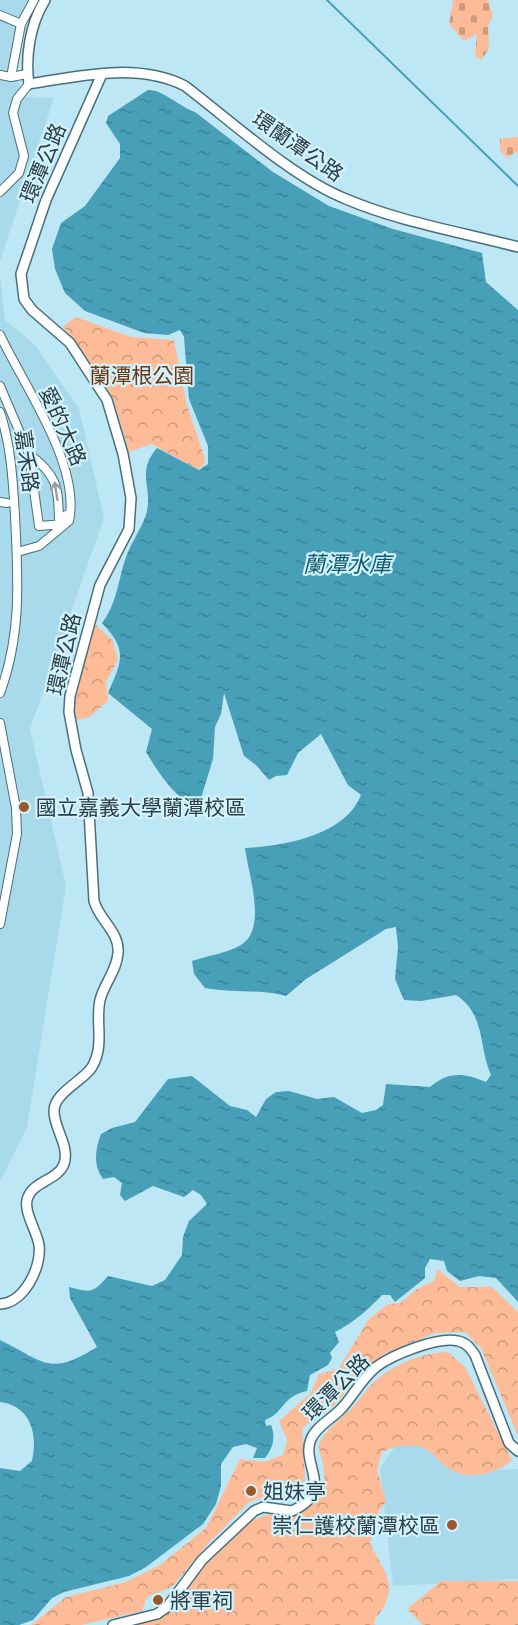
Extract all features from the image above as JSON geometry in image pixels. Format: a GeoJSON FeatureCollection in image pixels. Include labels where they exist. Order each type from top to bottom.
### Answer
{"type":"FeatureCollection","features":[{"type":"Feature","properties":{"kind":"street"},"geometry":{"type":"LineString","coordinates":[[11,77],[21,24],[34,0]]}},
{"type":"Feature","properties":{"kind":"street"},"geometry":{"type":"LineString","coordinates":[[0,192],[19,173],[24,156],[14,113],[17,99],[29,84],[27,74],[32,28],[45,0]]}},
{"type":"Feature","properties":{"kind":"street"},"geometry":{"type":"LineString","coordinates":[[0,15],[21,24]]}},
{"type":"Feature","properties":{"kind":"street"},"geometry":{"type":"LineString","coordinates":[[0,75],[11,77],[27,74]]}},
{"type":"Feature","properties":{"kind":"street","name":"環蘭潭公路"},"geometry":{"type":"LineString","coordinates":[[29,84],[102,74],[167,77],[185,86],[306,178],[344,199],[376,210],[518,247]]}},
{"type":"Feature","properties":{"kind":"street","name":"環潭公路"},"geometry":{"type":"LineString","coordinates":[[0,1304],[14,1300],[25,1290],[38,1259],[40,1248],[26,1204],[27,1198],[33,1188],[60,1171],[64,1163],[66,1152],[54,1112],[59,1099],[91,1069],[96,1059],[100,1038],[100,1002],[118,953],[112,932],[97,913],[94,901],[88,793],[76,750],[70,704],[83,640],[100,585],[129,529],[131,498],[123,454],[107,400],[70,343],[28,304],[21,287],[21,274],[46,200],[102,74]]}},
{"type":"Feature","properties":{"kind":"street","name":"愛的大路"},"geometry":{"type":"LineString","coordinates":[[0,335],[64,462],[71,508],[69,521]]}},
{"type":"Feature","properties":{"kind":"street"},"geometry":{"type":"LineString","coordinates":[[0,386],[29,454],[39,526],[53,527],[69,521]]}},
{"type":"Feature","properties":{"kind":"street","name":"嘉禾路"},"geometry":{"type":"LineString","coordinates":[[0,693],[16,633],[19,608],[13,488],[1,418]]}},
{"type":"Feature","properties":{"kind":"street"},"geometry":{"type":"LineString","coordinates":[[29,454],[54,479],[58,487],[58,519],[65,518],[71,508]]}},
{"type":"Feature","properties":{"kind":"street"},"geometry":{"type":"LineString","coordinates":[[17,552],[39,546],[69,521]]}},
{"type":"Feature","properties":{"kind":"street"},"geometry":{"type":"LineString","coordinates":[[0,723],[3,760],[16,808],[17,834],[0,924]]}},
{"type":"Feature","properties":{"kind":"street","name":"環潭公路"},"geometry":{"type":"LineString","coordinates":[[113,1625],[156,1614],[167,1607],[194,1568],[254,1511],[263,1507],[292,1511],[304,1503],[315,1485],[309,1445],[315,1432],[345,1405],[377,1366],[428,1344],[457,1340],[470,1347],[476,1355],[509,1443],[518,1451]]}},
{"type":"Feature","properties":{"kind":"shaded area"},"geometry":{"type":"Polygon","coordinates":[[[0,0],[35,0],[29,11],[12,69],[26,97],[54,98],[0,261],[0,0]]]}},
{"type":"Feature","properties":{"kind":"shaded area","name":"國立嘉義大學蘭潭校區"},"geometry":{"type":"Polygon","coordinates":[[[0,275],[5,320],[35,345],[79,409],[104,518],[30,729],[66,886],[27,1127],[0,1182],[0,275]]]}},
{"type":"Feature","properties":{"kind":"shaded area","name":"崇仁護校蘭潭校區"},"geometry":{"type":"Polygon","coordinates":[[[396,1445],[420,1445],[459,1471],[518,1469],[518,1579],[393,1586],[380,1468],[396,1445]]]}},
{"type":"Feature","properties":{"kind":"green space"},"geometry":{"type":"Polygon","coordinates":[[[453,0],[488,0],[493,16],[488,26],[489,49],[481,60],[475,56],[477,34],[464,41],[449,24],[453,0]]]}},
{"type":"Feature","properties":{"kind":"green space"},"geometry":{"type":"Polygon","coordinates":[[[518,137],[518,151],[507,158],[500,150],[500,139],[518,137]]]}},
{"type":"Feature","properties":{"kind":"green space","name":"蘭潭根公園"},"geometry":{"type":"Polygon","coordinates":[[[76,317],[131,337],[174,340],[186,402],[205,459],[203,466],[198,469],[151,444],[129,452],[113,399],[99,375],[63,326],[76,317]]]}},
{"type":"Feature","properties":{"kind":"green space"},"geometry":{"type":"Polygon","coordinates":[[[96,625],[112,640],[118,659],[106,682],[108,701],[88,718],[72,720],[73,698],[83,668],[87,637],[96,625]]]}},
{"type":"Feature","properties":{"kind":"green space"},"geometry":{"type":"Polygon","coordinates":[[[437,1269],[460,1287],[492,1287],[518,1312],[518,1436],[481,1348],[465,1332],[435,1333],[384,1354],[365,1369],[333,1407],[302,1428],[305,1480],[299,1502],[279,1492],[249,1502],[207,1545],[172,1587],[147,1597],[142,1611],[81,1625],[31,1625],[66,1597],[126,1582],[160,1565],[206,1528],[240,1459],[264,1462],[283,1455],[287,1440],[279,1421],[311,1393],[319,1374],[338,1369],[369,1319],[388,1304],[400,1303],[417,1289],[434,1281],[437,1269]]]}},
{"type":"Feature","properties":{"kind":"green space"},"geometry":{"type":"Polygon","coordinates":[[[448,1352],[465,1367],[512,1460],[492,1472],[467,1475],[448,1468],[430,1452],[419,1446],[399,1446],[382,1452],[377,1470],[386,1502],[379,1511],[370,1544],[386,1574],[389,1591],[382,1610],[374,1621],[375,1625],[117,1625],[167,1612],[178,1604],[206,1560],[236,1532],[258,1518],[294,1511],[310,1503],[318,1494],[323,1482],[324,1470],[318,1446],[329,1430],[354,1406],[372,1384],[391,1369],[419,1357],[448,1352]]]}},
{"type":"Feature","properties":{"kind":"green space"},"geometry":{"type":"Polygon","coordinates":[[[441,1581],[518,1581],[518,1625],[423,1625],[407,1609],[441,1581]]]}},
{"type":"Feature","properties":{"kind":"water","name":"蘭潭水庫"},"geometry":{"type":"Polygon","coordinates":[[[148,90],[159,92],[195,112],[273,172],[329,206],[393,229],[482,253],[486,282],[518,310],[518,1302],[496,1278],[479,1276],[460,1281],[447,1271],[444,1261],[430,1259],[425,1268],[425,1278],[395,1302],[390,1295],[382,1295],[360,1316],[335,1332],[339,1342],[330,1353],[332,1358],[328,1365],[310,1375],[307,1391],[293,1397],[265,1420],[266,1426],[271,1425],[273,1429],[273,1438],[272,1446],[265,1458],[253,1458],[257,1448],[246,1444],[233,1447],[221,1464],[221,1486],[216,1504],[203,1524],[146,1567],[129,1576],[64,1592],[52,1598],[33,1620],[19,1625],[0,1625],[0,1468],[20,1471],[32,1461],[34,1441],[30,1423],[25,1415],[19,1409],[0,1402],[0,1340],[38,1360],[57,1364],[68,1362],[97,1347],[70,1298],[69,1287],[92,1290],[108,1276],[152,1286],[165,1280],[182,1255],[183,1237],[189,1221],[207,1204],[201,1195],[193,1190],[184,1197],[153,1186],[125,1201],[120,1195],[122,1183],[114,1177],[103,1179],[96,1163],[97,1146],[101,1134],[112,1128],[135,1122],[168,1079],[192,1076],[230,1106],[247,1110],[256,1117],[266,1099],[276,1092],[289,1091],[317,1099],[334,1097],[362,1113],[376,1110],[383,1105],[386,1084],[430,1087],[450,1076],[463,1075],[486,1082],[491,1075],[477,1021],[466,1003],[456,995],[421,1001],[404,1000],[395,979],[398,947],[396,927],[386,929],[306,979],[286,996],[266,992],[205,988],[194,974],[192,961],[235,948],[249,937],[255,914],[245,848],[277,845],[327,829],[353,809],[361,795],[348,785],[321,734],[298,753],[287,775],[276,776],[269,780],[256,765],[244,756],[224,693],[221,714],[215,727],[213,759],[198,808],[175,792],[146,752],[152,729],[108,693],[117,672],[120,656],[116,641],[102,623],[114,600],[128,552],[146,515],[147,466],[157,448],[199,470],[208,464],[208,446],[189,399],[184,337],[180,330],[168,335],[144,333],[85,311],[65,293],[55,269],[52,249],[61,223],[85,206],[120,158],[120,144],[106,123],[108,116],[148,90]]]}},
{"type":"Feature","properties":{"kind":"waterway"},"geometry":{"type":"LineString","coordinates":[[327,0],[518,186]]}},
{"type":"Feature","properties":{"kind":"place","name":"國立嘉義大學蘭潭校區"},"geometry":{"type":"Point","coordinates":[24,807]}},
{"type":"Feature","properties":{"kind":"place","name":"姐妹亭"},"geometry":{"type":"Point","coordinates":[251,1491]}},
{"type":"Feature","properties":{"kind":"place","name":"崇仁護校蘭潭校區"},"geometry":{"type":"Point","coordinates":[452,1525]}},
{"type":"Feature","properties":{"kind":"place","name":"將軍祠"},"geometry":{"type":"Point","coordinates":[158,1600]}}]}
